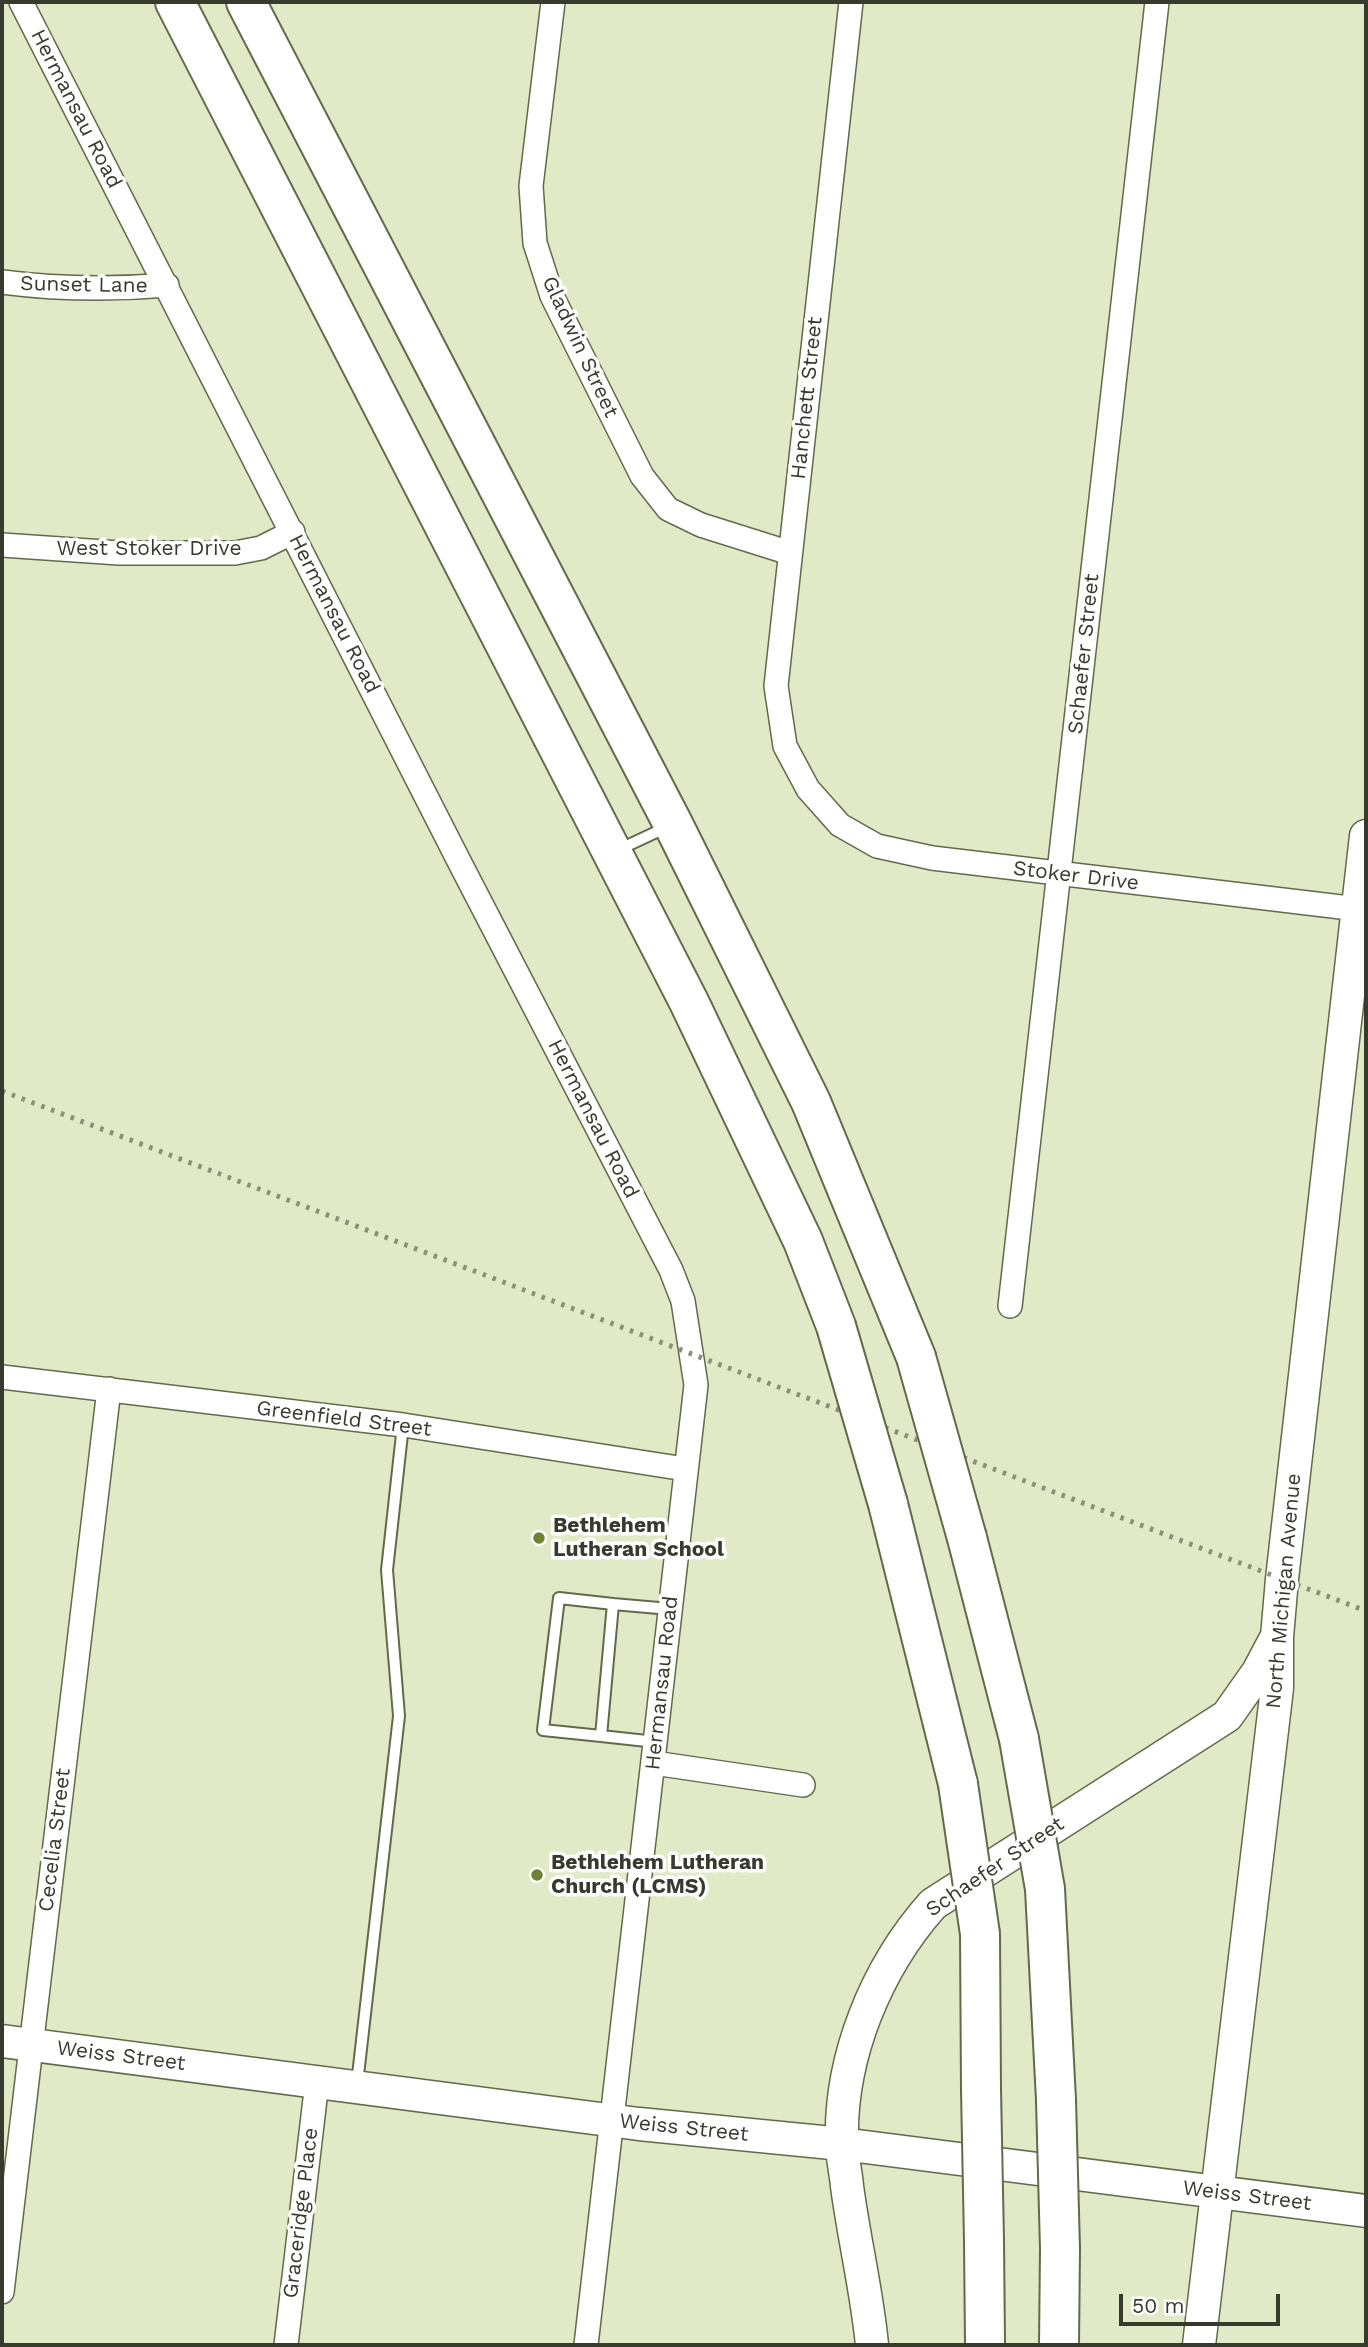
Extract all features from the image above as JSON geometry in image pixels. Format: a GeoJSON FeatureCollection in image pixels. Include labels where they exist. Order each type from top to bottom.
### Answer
{"type":"FeatureCollection","features":[{"type":"Feature","properties":{"kind":"highway"},"geometry":{"type":"LineString","coordinates":[[175,2],[689,1002],[803,1241],[836,1326],[888,1504],[958,1784],[980,1934],[985,2345]]}},
{"type":"Feature","properties":{"kind":"highway"},"geometry":{"type":"LineString","coordinates":[[246,2],[673,824],[811,1102],[916,1357],[967,1538],[1019,1739],[1045,1889],[1060,2249],[1059,2345]]}},
{"type":"Feature","properties":{"kind":"street","name":"Hermansau Road"},"geometry":{"type":"LineString","coordinates":[[21,2],[462,867],[671,1270],[683,1301],[695,1385],[586,2345]]}},
{"type":"Feature","properties":{"kind":"street","name":"Gladwin Street"},"geometry":{"type":"LineString","coordinates":[[553,2],[530,186],[535,243],[552,296],[642,476],[668,509],[701,525],[790,553]]}},
{"type":"Feature","properties":{"kind":"street","name":"Hanchett Street"},"geometry":{"type":"LineString","coordinates":[[808,789],[785,746],[776,686],[851,2]]}},
{"type":"Feature","properties":{"kind":"street","name":"Schaefer Street"},"geometry":{"type":"LineString","coordinates":[[1010,1306],[1157,2]]}},
{"type":"Feature","properties":{"kind":"street","name":"Sunset Lane"},"geometry":{"type":"LineString","coordinates":[[2,282],[65,288],[119,289],[167,285]]}},
{"type":"Feature","properties":{"kind":"street","name":"West Stoker Drive"},"geometry":{"type":"LineString","coordinates":[[2,545],[119,553],[235,554],[261,548],[293,532]]}},
{"type":"Feature","properties":{"kind":"street","name":"Stoker Drive"},"geometry":{"type":"LineString","coordinates":[[808,789],[840,825],[877,846],[932,858],[1362,909]]}},
{"type":"Feature","properties":{"kind":"street","name":"North Michigan Avenue"},"geometry":{"type":"LineString","coordinates":[[1199,2345],[1277,1688],[1277,1637],[1362,909],[1366,836]]}},
{"type":"Feature","properties":{"kind":"street","name":"Greenfield Street"},"geometry":{"type":"LineString","coordinates":[[2,1377],[403,1425],[685,1469]]}},
{"type":"Feature","properties":{"kind":"street","name":"Cecelia Street"},"geometry":{"type":"LineString","coordinates":[[2,2292],[16,2042],[108,1389]]}},
{"type":"Feature","properties":{"kind":"street","name":"Schaefer Street"},"geometry":{"type":"LineString","coordinates":[[872,2345],[842,2144],[847,2086],[854,2048],[867,2009],[910,1930],[933,1904],[1227,1716],[1258,1672],[1277,1637]]}},
{"type":"Feature","properties":{"kind":"street"},"geometry":{"type":"LineString","coordinates":[[1227,1716],[1270,1732]]}},
{"type":"Feature","properties":{"kind":"street"},"geometry":{"type":"LineString","coordinates":[[655,1753],[803,1785]]}},
{"type":"Feature","properties":{"kind":"street","name":"Weiss Street"},"geometry":{"type":"LineString","coordinates":[[16,2042],[612,2120],[842,2144],[1366,2211]]}},
{"type":"Feature","properties":{"kind":"street","name":"Graceridge Place"},"geometry":{"type":"LineString","coordinates":[[286,2345],[317,2082]]}},
{"type":"Feature","properties":{"kind":"lane"},"geometry":{"type":"LineString","coordinates":[[612,853],[673,824]]}},
{"type":"Feature","properties":{"kind":"lane"},"geometry":{"type":"LineString","coordinates":[[357,2087],[399,1716],[387,1570],[403,1425]]}},
{"type":"Feature","properties":{"kind":"lane"},"geometry":{"type":"LineString","coordinates":[[655,1753],[601,1736],[543,1730],[559,1598],[670,1609]]}},
{"type":"Feature","properties":{"kind":"lane"},"geometry":{"type":"LineString","coordinates":[[601,1736],[613,1604]]}},
{"type":"Feature","properties":{"kind":"railway"},"geometry":{"type":"LineString","coordinates":[[2,1091],[1366,1611]]}},
{"type":"Feature","properties":{"kind":"place","name":"Bethlehem Lutheran School"},"geometry":{"type":"Point","coordinates":[539,1538]}},
{"type":"Feature","properties":{"kind":"place","name":"Bethlehem Lutheran Church (LCMS)"},"geometry":{"type":"Point","coordinates":[537,1875]}}]}
